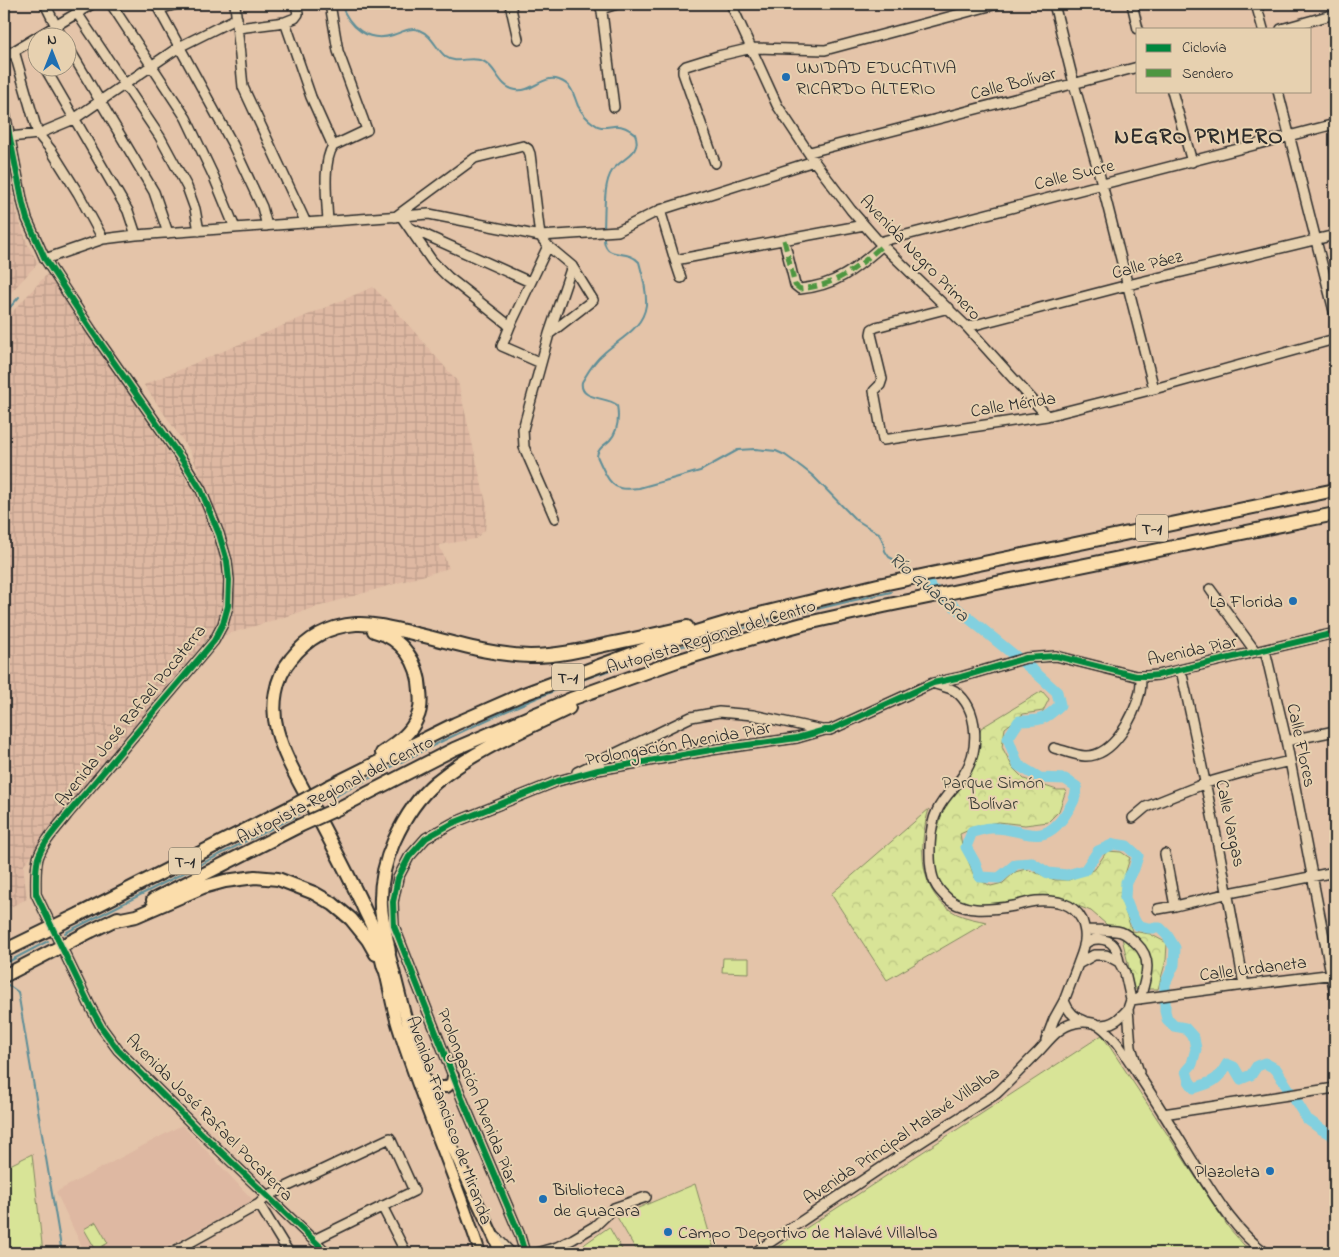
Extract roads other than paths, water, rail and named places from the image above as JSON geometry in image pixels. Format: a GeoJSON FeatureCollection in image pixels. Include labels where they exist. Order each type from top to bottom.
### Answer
{"type":"FeatureCollection","features":[{"type":"Feature","properties":{"kind":"highway","name":"Autopista Regional del Centro"},"geometry":{"type":"LineString","coordinates":[[4,951],[455,724],[530,691],[669,640],[743,618],[878,585],[1335,490]]}},
{"type":"Feature","properties":{"kind":"highway","name":"Autopista Regional del Centro"},"geometry":{"type":"LineString","coordinates":[[4,976],[299,826],[341,807],[454,748],[571,699],[678,661],[803,624],[1335,514]]}},
{"type":"Feature","properties":{"kind":"highway"},"geometry":{"type":"LineString","coordinates":[[384,968],[376,934],[290,763],[276,727],[275,694],[281,674],[287,663],[305,643],[330,630],[356,624],[368,624],[507,655],[559,654],[718,620],[790,600],[818,599]]}},
{"type":"Feature","properties":{"kind":"highway"},"geometry":{"type":"LineString","coordinates":[[329,787],[392,747],[408,732],[417,718],[421,700],[419,675],[415,664],[400,645],[390,637],[379,632],[357,628],[343,630],[329,634],[303,650],[288,672],[283,686],[281,701],[284,731],[290,747],[371,908],[389,952]]}},
{"type":"Feature","properties":{"kind":"highway"},"geometry":{"type":"LineString","coordinates":[[389,952],[381,908],[382,887],[387,859],[398,831],[415,804],[426,792],[436,782],[469,759],[504,740],[588,698],[678,661]]}},
{"type":"Feature","properties":{"kind":"highway"},"geometry":{"type":"LineString","coordinates":[[111,921],[136,916],[203,887],[225,881],[255,877],[278,879],[314,893],[333,904],[351,919],[368,940],[384,968]]}},
{"type":"Feature","properties":{"kind":"main road","name":"Avenida Francisco de Miranda"},"geometry":{"type":"LineString","coordinates":[[389,952],[426,1083],[440,1120],[501,1253]]}},
{"type":"Feature","properties":{"kind":"main road","name":"Avenida Francisco de Miranda"},"geometry":{"type":"LineString","coordinates":[[384,968],[397,1025],[409,1062],[480,1253]]}},
{"type":"Feature","properties":{"kind":"main road"},"geometry":{"type":"LineString","coordinates":[[426,1083],[438,1087],[447,1087],[452,1082],[453,1076]]}},
{"type":"Feature","properties":{"kind":"street"},"geometry":{"type":"LineString","coordinates":[[44,4],[56,26]]}},
{"type":"Feature","properties":{"kind":"street"},"geometry":{"type":"LineString","coordinates":[[53,28],[80,8],[92,4]]}},
{"type":"Feature","properties":{"kind":"street"},"geometry":{"type":"LineString","coordinates":[[111,4],[186,118],[214,177],[235,228]]}},
{"type":"Feature","properties":{"kind":"street"},"geometry":{"type":"LineString","coordinates":[[177,4],[158,6],[232,145],[262,207],[267,226]]}},
{"type":"Feature","properties":{"kind":"street"},"geometry":{"type":"LineString","coordinates":[[235,4],[243,87],[306,223]]}},
{"type":"Feature","properties":{"kind":"street"},"geometry":{"type":"LineString","coordinates":[[238,28],[285,22],[295,18],[298,14],[296,4]]}},
{"type":"Feature","properties":{"kind":"street"},"geometry":{"type":"LineString","coordinates":[[328,222],[326,174],[330,150],[333,146],[367,130],[338,51],[330,4]]}},
{"type":"Feature","properties":{"kind":"street"},"geometry":{"type":"LineString","coordinates":[[510,4],[518,39]]}},
{"type":"Feature","properties":{"kind":"street"},"geometry":{"type":"LineString","coordinates":[[614,108],[601,6],[617,4]]}},
{"type":"Feature","properties":{"kind":"street","name":"Avenida Negro Primero"},"geometry":{"type":"LineString","coordinates":[[732,4],[778,104],[812,156],[864,225],[881,244],[949,308],[1047,416]]}},
{"type":"Feature","properties":{"kind":"street"},"geometry":{"type":"LineString","coordinates":[[715,163],[683,73],[686,66],[752,48],[825,50],[996,4]]}},
{"type":"Feature","properties":{"kind":"street"},"geometry":{"type":"LineString","coordinates":[[1054,4],[1154,390]]}},
{"type":"Feature","properties":{"kind":"street"},"geometry":{"type":"LineString","coordinates":[[1132,4],[1138,28]]}},
{"type":"Feature","properties":{"kind":"street"},"geometry":{"type":"LineString","coordinates":[[1256,4],[1263,28]]}},
{"type":"Feature","properties":{"kind":"street"},"geometry":{"type":"LineString","coordinates":[[80,8],[124,84],[160,137],[187,187],[195,209],[199,231]]}},
{"type":"Feature","properties":{"kind":"street"},"geometry":{"type":"LineString","coordinates":[[1286,28],[1335,14]]}},
{"type":"Feature","properties":{"kind":"street"},"geometry":{"type":"LineString","coordinates":[[10,137],[38,134],[74,119],[179,47],[237,18]]}},
{"type":"Feature","properties":{"kind":"street"},"geometry":{"type":"LineString","coordinates":[[285,22],[311,97],[333,146]]}},
{"type":"Feature","properties":{"kind":"street"},"geometry":{"type":"LineString","coordinates":[[4,58],[28,43]]}},
{"type":"Feature","properties":{"kind":"street"},"geometry":{"type":"LineString","coordinates":[[14,52],[38,134],[78,194],[103,240]]}},
{"type":"Feature","properties":{"kind":"street"},"geometry":{"type":"LineString","coordinates":[[78,63],[154,192],[168,233]]}},
{"type":"Feature","properties":{"kind":"street","name":"Calle Bolívar"},"geometry":{"type":"LineString","coordinates":[[540,236],[618,231],[660,210],[812,156],[1136,68]]}},
{"type":"Feature","properties":{"kind":"street"},"geometry":{"type":"LineString","coordinates":[[51,78],[128,211],[136,235]]}},
{"type":"Feature","properties":{"kind":"street"},"geometry":{"type":"LineString","coordinates":[[1172,92],[1192,162]]}},
{"type":"Feature","properties":{"kind":"street"},"geometry":{"type":"LineString","coordinates":[[1278,92],[1335,315]]}},
{"type":"Feature","properties":{"kind":"street","name":"Avenida José Rafael Pocaterra"},"geometry":{"type":"LineString","coordinates":[[4,108],[23,204],[30,226],[45,259],[201,490],[219,534],[227,561],[229,580],[228,606],[223,624],[214,641],[46,842],[38,858],[35,876],[36,894],[91,1008],[102,1028],[118,1050],[196,1128],[328,1253]]}},
{"type":"Feature","properties":{"kind":"street","name":"Calle Sucre"},"geometry":{"type":"LineString","coordinates":[[881,244],[1102,184],[1335,124]]}},
{"type":"Feature","properties":{"kind":"street"},"geometry":{"type":"LineString","coordinates":[[398,217],[475,158],[523,146],[528,149],[540,236],[548,246],[572,266],[593,300],[549,334]]}},
{"type":"Feature","properties":{"kind":"street"},"geometry":{"type":"LineString","coordinates":[[660,210],[681,278]]}},
{"type":"Feature","properties":{"kind":"street"},"geometry":{"type":"LineString","coordinates":[[45,259],[103,240],[136,235],[429,214],[540,236]]}},
{"type":"Feature","properties":{"kind":"street"},"geometry":{"type":"LineString","coordinates":[[398,217],[408,227],[432,261],[448,277],[510,326]]}},
{"type":"Feature","properties":{"kind":"street"},"geometry":{"type":"LineString","coordinates":[[675,260],[864,225]]}},
{"type":"Feature","properties":{"kind":"street"},"geometry":{"type":"LineString","coordinates":[[408,227],[530,282]]}},
{"type":"Feature","properties":{"kind":"street","name":"Calle Páez"},"geometry":{"type":"LineString","coordinates":[[967,327],[1335,234]]}},
{"type":"Feature","properties":{"kind":"street"},"geometry":{"type":"LineString","coordinates":[[784,240],[794,285],[800,289],[830,283],[842,277],[858,267],[881,244]]}},
{"type":"Feature","properties":{"kind":"street"},"geometry":{"type":"LineString","coordinates":[[541,363],[502,346],[548,246]]}},
{"type":"Feature","properties":{"kind":"street"},"geometry":{"type":"LineString","coordinates":[[555,518],[524,447],[523,429],[549,334],[572,266]]}},
{"type":"Feature","properties":{"kind":"street","name":"Calle Mérida"},"geometry":{"type":"LineString","coordinates":[[949,308],[872,329],[871,334],[882,379],[880,385],[874,391],[883,440],[1047,416],[1154,390],[1335,339]]}},
{"type":"Feature","properties":{"kind":"street"},"geometry":{"type":"LineString","coordinates":[[1210,589],[1255,651]]}},
{"type":"Feature","properties":{"kind":"street","name":"Avenida Piar"},"geometry":{"type":"LineString","coordinates":[[1002,665],[1026,658],[1056,656],[1141,676],[1158,675],[1335,633]]}},
{"type":"Feature","properties":{"kind":"street","name":"Calle Flores"},"geometry":{"type":"LineString","coordinates":[[1265,650],[1286,741],[1312,877],[1334,975],[1335,994]]}},
{"type":"Feature","properties":{"kind":"street","name":"Prolongación Avenida Piar"},"geometry":{"type":"LineString","coordinates":[[558,781],[598,770],[711,750],[797,738],[830,730],[933,683],[1002,665]]}},
{"type":"Feature","properties":{"kind":"street","name":"Calle Vargas"},"geometry":{"type":"LineString","coordinates":[[1181,670],[1206,782],[1244,984]]}},
{"type":"Feature","properties":{"kind":"street"},"geometry":{"type":"LineString","coordinates":[[1054,748],[1084,756],[1098,753],[1110,746],[1120,736],[1132,712],[1140,691],[1141,676]]}},
{"type":"Feature","properties":{"kind":"street"},"geometry":{"type":"LineString","coordinates":[[953,690],[961,677]]}},
{"type":"Feature","properties":{"kind":"street"},"geometry":{"type":"LineString","coordinates":[[933,683],[953,690],[963,700],[972,718],[974,730],[974,751],[970,763],[937,810],[932,826],[930,846],[932,877],[937,888],[947,899],[962,907],[982,910],[1034,901],[1059,902],[1075,910],[1085,930],[1084,945],[1078,964],[1064,1001],[1054,1018],[1043,1045]]}},
{"type":"Feature","properties":{"kind":"street","name":"Prolongación Avenida Piar"},"geometry":{"type":"LineString","coordinates":[[519,1233],[453,1076],[394,926],[393,902],[398,878],[409,857],[426,838],[453,823],[558,781],[692,717],[719,712],[753,715],[825,730]]}},
{"type":"Feature","properties":{"kind":"street"},"geometry":{"type":"LineString","coordinates":[[1286,741],[1335,731]]}},
{"type":"Feature","properties":{"kind":"street"},"geometry":{"type":"LineString","coordinates":[[1133,818],[1146,807],[1206,782],[1290,761]]}},
{"type":"Feature","properties":{"kind":"street"},"geometry":{"type":"LineString","coordinates":[[1165,854],[1175,906]]}},
{"type":"Feature","properties":{"kind":"street"},"geometry":{"type":"LineString","coordinates":[[1158,909],[1335,872]]}},
{"type":"Feature","properties":{"kind":"street"},"geometry":{"type":"LineString","coordinates":[[1085,930],[1120,932],[1130,937],[1143,950],[1147,961],[1147,974],[1136,1002],[1129,1029],[1142,1082]]}},
{"type":"Feature","properties":{"kind":"street"},"geometry":{"type":"LineString","coordinates":[[1115,948],[1130,937]]}},
{"type":"Feature","properties":{"kind":"street"},"geometry":{"type":"LineString","coordinates":[[1084,945],[1091,940],[1109,941],[1115,948],[1136,1002]]}},
{"type":"Feature","properties":{"kind":"street"},"geometry":{"type":"LineString","coordinates":[[1078,964],[1089,957],[1100,954],[1119,962]]}},
{"type":"Feature","properties":{"kind":"street","name":"Calle Urdaneta"},"geometry":{"type":"LineString","coordinates":[[1136,1002],[1244,984],[1334,975]]}},
{"type":"Feature","properties":{"kind":"street"},"geometry":{"type":"LineString","coordinates":[[1064,1001],[1074,1017],[1084,1022]]}},
{"type":"Feature","properties":{"kind":"street"},"geometry":{"type":"LineString","coordinates":[[1099,1025],[1107,1025],[1119,1019],[1136,1002]]}},
{"type":"Feature","properties":{"kind":"street","name":"Avenida Principal Malavé Villalba"},"geometry":{"type":"LineString","coordinates":[[754,1253],[996,1094],[1062,1028],[1076,1022],[1099,1025]]}},
{"type":"Feature","properties":{"kind":"street"},"geometry":{"type":"LineString","coordinates":[[1099,1025],[1111,1036],[1142,1082],[1224,1212],[1254,1245],[1266,1253]]}},
{"type":"Feature","properties":{"kind":"street"},"geometry":{"type":"LineString","coordinates":[[1163,1114],[1335,1088]]}},
{"type":"Feature","properties":{"kind":"street"},"geometry":{"type":"LineString","coordinates":[[171,1253],[259,1204],[268,1196],[390,1138],[414,1191],[314,1240]]}},
{"type":"Feature","properties":{"kind":"street"},"geometry":{"type":"LineString","coordinates":[[519,1233],[535,1253],[573,1240],[595,1226],[614,1208],[646,1197]]}},
{"type":"Feature","properties":{"kind":"street"},"geometry":{"type":"LineString","coordinates":[[259,1204],[289,1253]]}},
{"type":"Feature","properties":{"kind":"street"},"geometry":{"type":"LineString","coordinates":[[382,1206],[406,1253]]}},
{"type":"Feature","properties":{"kind":"street"},"geometry":{"type":"LineString","coordinates":[[487,1222],[495,1236],[511,1253]]}},
{"type":"Feature","properties":{"kind":"street"},"geometry":{"type":"LineString","coordinates":[[519,1233],[525,1253]]}},
{"type":"Feature","properties":{"kind":"waterway","name":"Río Guacara"},"geometry":{"type":"LineString","coordinates":[[341,4],[354,26],[368,35],[384,37],[409,29],[419,30],[427,35],[443,54],[450,59],[478,59],[488,64],[501,81],[510,88],[516,90],[527,89],[548,79],[564,82],[570,87],[581,111],[596,125],[603,127],[620,126],[635,134],[637,141],[634,151],[616,166],[607,183],[604,229]]}},
{"type":"Feature","properties":{"kind":"waterway","name":"Río Guacara"},"geometry":{"type":"LineString","coordinates":[[604,234],[604,243],[611,252],[628,255],[639,262],[646,300],[644,313],[640,321],[629,333],[600,357],[582,382],[582,388],[589,395],[617,405],[618,419],[615,432],[610,440],[600,449],[597,456],[612,484],[624,489],[639,488],[700,471],[738,450],[776,451],[785,455],[813,476],[855,519],[879,534],[889,557],[913,572]]}},
{"type":"Feature","properties":{"kind":"waterway"},"geometry":{"type":"LineString","coordinates":[[4,314],[19,297]]}},
{"type":"Feature","properties":{"kind":"waterway","name":"Río Guacara"},"geometry":{"type":"LineString","coordinates":[[924,581],[928,585]]}},
{"type":"Feature","properties":{"kind":"waterway","name":"Río Guacara"},"geometry":{"type":"LineString","coordinates":[[928,585],[1057,692],[1060,705],[1055,710],[1041,719],[1019,721],[1008,738],[1018,765],[1040,778],[1065,779],[1077,787],[1074,799],[1065,815],[1048,832],[1030,834],[1002,828],[986,828],[972,832],[966,847],[980,877],[999,878],[1016,864],[1032,863],[1048,873],[1067,875],[1085,870],[1098,851],[1114,844],[1127,846],[1138,856],[1134,869],[1126,882],[1125,898],[1130,911],[1137,925],[1148,928],[1160,928],[1175,948],[1174,965],[1165,984],[1165,1011],[1167,1019],[1174,1026],[1185,1028],[1194,1038],[1196,1049],[1192,1064],[1186,1071],[1189,1081],[1194,1088],[1214,1080],[1227,1064],[1234,1067],[1241,1079],[1251,1075],[1257,1066],[1265,1063],[1276,1069],[1307,1119],[1335,1137]]}},
{"type":"Feature","properties":{"kind":"waterway"},"geometry":{"type":"LineString","coordinates":[[332,798],[475,725],[534,699],[604,672],[726,633],[808,611],[891,592]]}},
{"type":"Feature","properties":{"kind":"waterway"},"geometry":{"type":"LineString","coordinates":[[65,933],[300,814]]}},
{"type":"Feature","properties":{"kind":"waterway"},"geometry":{"type":"LineString","coordinates":[[4,964],[48,941]]}},
{"type":"Feature","properties":{"kind":"waterway"},"geometry":{"type":"LineString","coordinates":[[4,982],[18,992],[62,1253]]}},
{"type":"Feature","properties":{"kind":"place","name":"UNIDAD EDUCATIVA RICARDO ALTERIO"},"geometry":{"type":"Point","coordinates":[786,77]}},
{"type":"Feature","properties":{"kind":"place","name":"La Florida"},"geometry":{"type":"Point","coordinates":[1293,601]}},
{"type":"Feature","properties":{"kind":"place","name":"Plazoleta"},"geometry":{"type":"Point","coordinates":[1270,1171]}},
{"type":"Feature","properties":{"kind":"place","name":"Biblioteca de Guacara"},"geometry":{"type":"Point","coordinates":[543,1199]}},
{"type":"Feature","properties":{"kind":"place","name":"Campo Deportivo de Malavé Villalba"},"geometry":{"type":"Point","coordinates":[668,1232]}},
{"type":"Feature","properties":{"kind":"district","name":"NEGRO PRIMERO"},"geometry":{"type":"Point","coordinates":[1199,135]}},
{"type":"Feature","properties":{"kind":"park label","name":"Parque Simón Bolívar"},"geometry":{"type":"Point","coordinates":[993,792]}}]}
